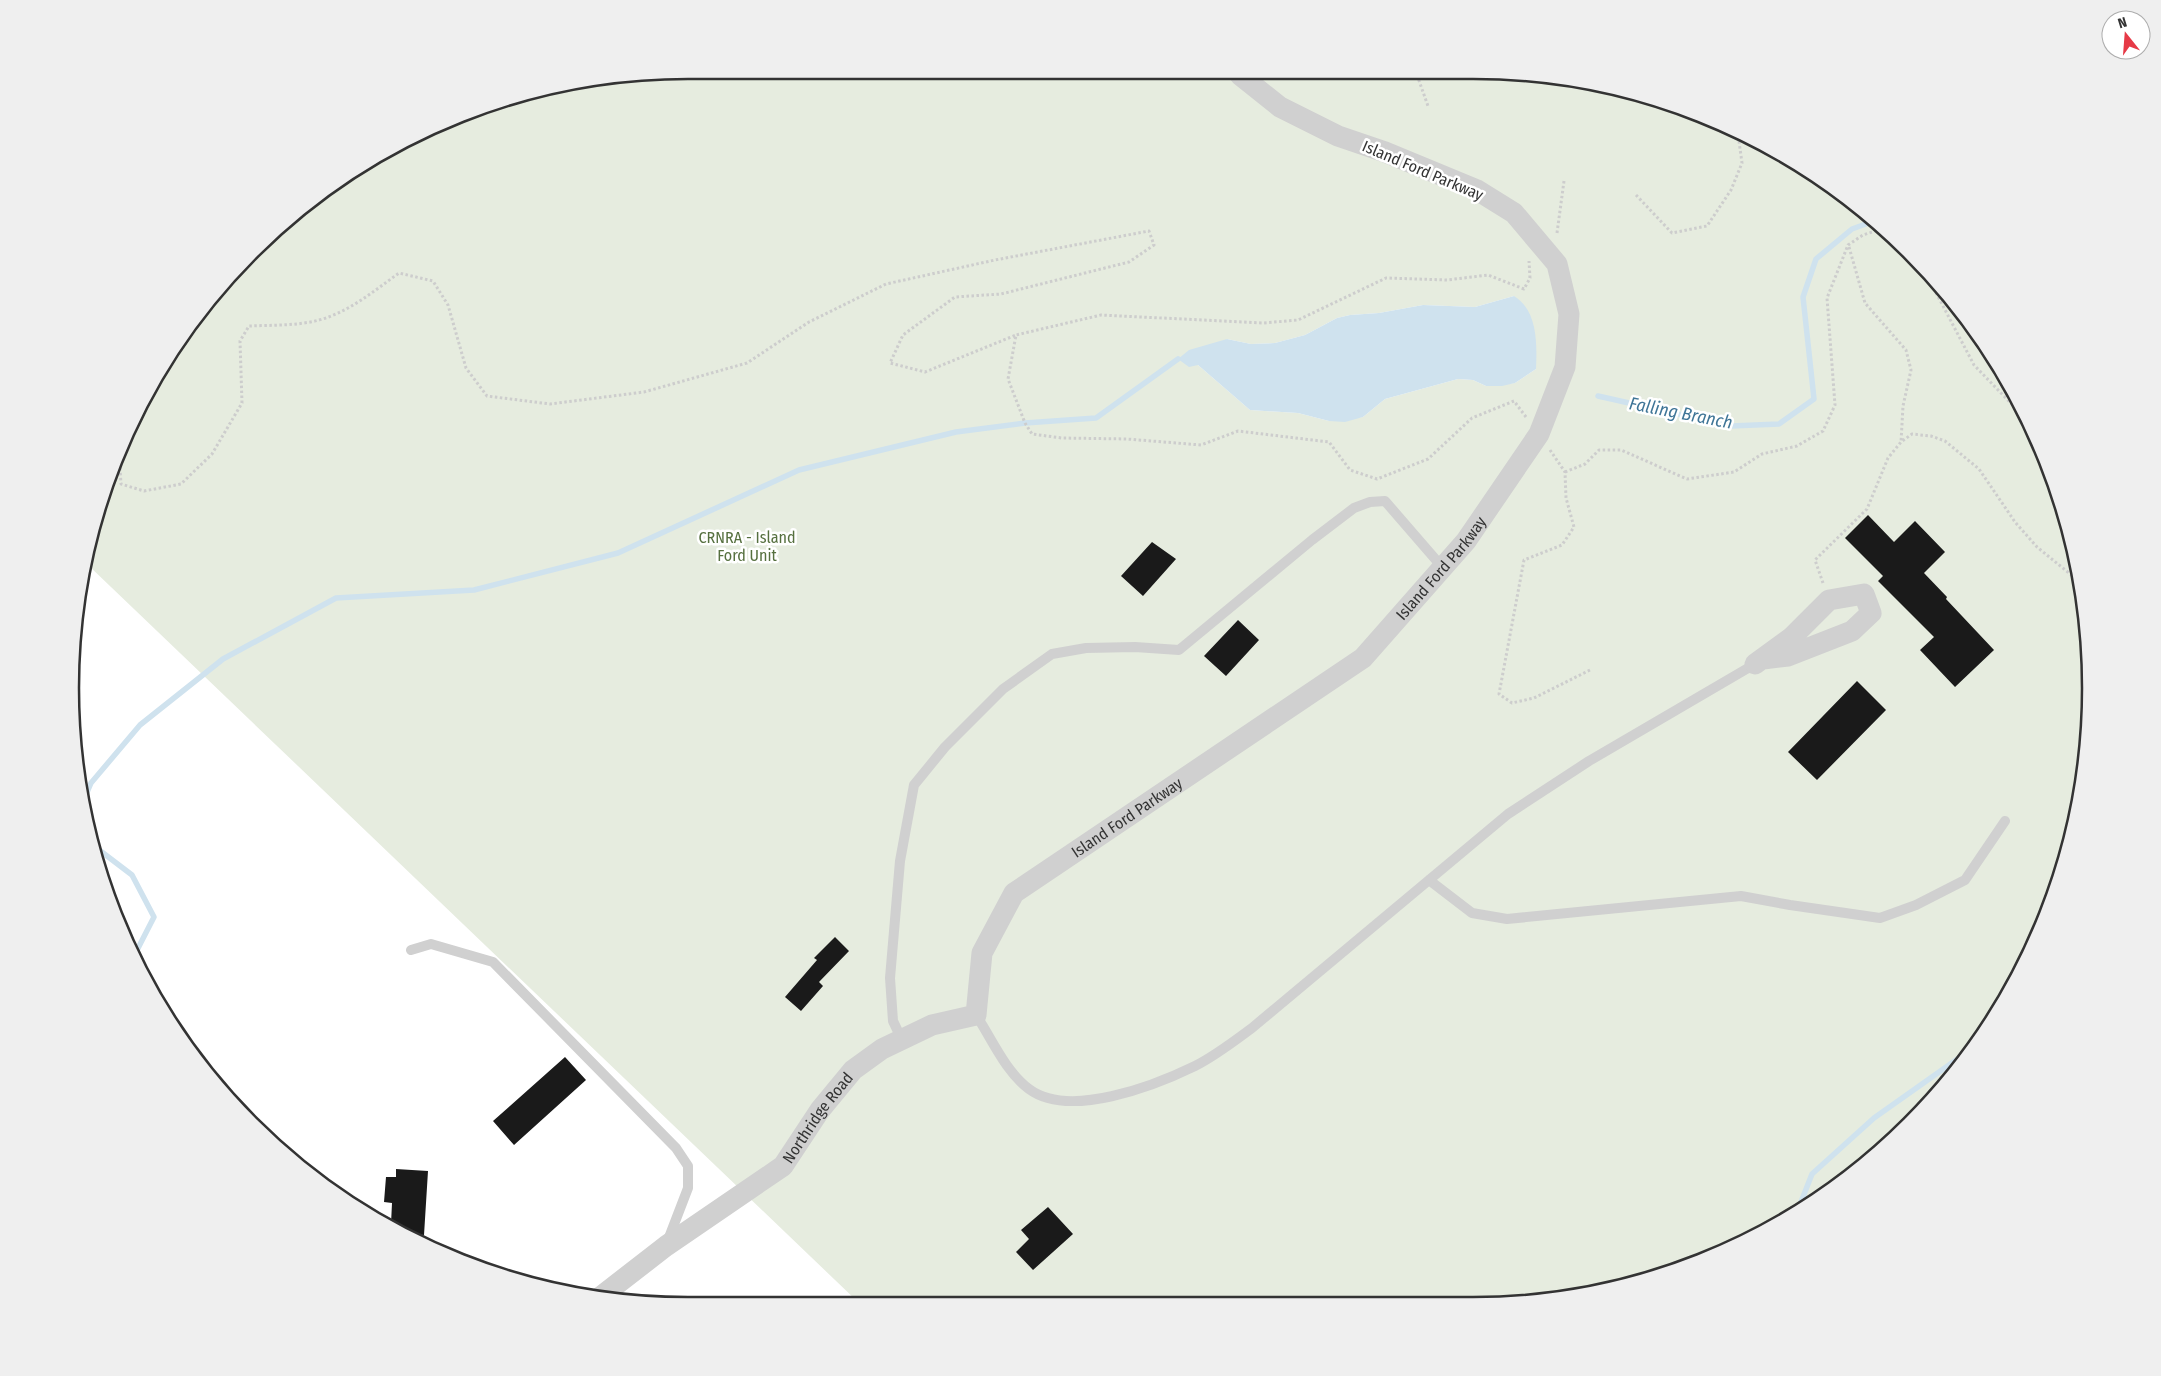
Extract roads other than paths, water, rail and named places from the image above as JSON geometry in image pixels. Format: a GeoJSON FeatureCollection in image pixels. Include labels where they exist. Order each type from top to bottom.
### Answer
{"type":"FeatureCollection","features":[{"type":"Feature","properties":{"kind":"street","name":"Island Ford Parkway"},"geometry":{"type":"LineString","coordinates":[[976,1015],[982,953],[1014,893],[1363,658],[1466,541],[1539,434],[1565,367],[1569,314],[1557,264],[1514,213],[1477,190],[1385,152],[1338,136],[1280,107],[1245,79]]}},
{"type":"Feature","properties":{"kind":"street"},"geometry":{"type":"LineString","coordinates":[[1864,594],[1871,613],[1852,631],[1788,656],[1759,661],[1792,638],[1829,600],[1864,594]]}},
{"type":"Feature","properties":{"kind":"street","name":"Northridge Road"},"geometry":{"type":"LineString","coordinates":[[607,1292],[666,1246],[783,1166],[820,1110],[853,1070],[882,1049],[932,1025],[976,1015]]}},
{"type":"Feature","properties":{"kind":"lane"},"geometry":{"type":"LineString","coordinates":[[902,1040],[893,1021],[890,978],[900,861],[914,785],[945,747],[1002,689],[1052,654],[1086,648],[1136,647],[1179,650],[1312,540],[1354,508],[1370,502],[1385,501],[1443,568]]}},
{"type":"Feature","properties":{"kind":"lane"},"geometry":{"type":"LineString","coordinates":[[976,1015],[1016,1078],[1030,1090],[1046,1098],[1063,1101],[1081,1100],[1123,1093],[1169,1077],[1196,1065],[1225,1048],[1252,1028],[1508,814],[1589,761],[1759,661]]}},
{"type":"Feature","properties":{"kind":"lane"},"geometry":{"type":"LineString","coordinates":[[1429,880],[1472,912],[1507,919],[1741,896],[1880,918],[1916,904],[1965,880],[2005,821]]}},
{"type":"Feature","properties":{"kind":"lane"},"geometry":{"type":"LineString","coordinates":[[411,950],[431,944],[493,962],[676,1148],[688,1166],[688,1188],[666,1246]]}},
{"type":"Feature","properties":{"kind":"water"},"geometry":{"type":"Polygon","coordinates":[[[1514,296],[1522,302],[1532,319],[1536,339],[1536,369],[1515,383],[1502,386],[1486,386],[1473,380],[1458,379],[1385,399],[1363,417],[1345,422],[1329,421],[1298,413],[1250,410],[1198,365],[1189,367],[1178,359],[1189,350],[1227,339],[1251,344],[1275,343],[1305,335],[1337,318],[1350,315],[1379,313],[1423,305],[1475,307],[1514,296]]]}},
{"type":"Feature","properties":{"kind":"waterway","name":"Falling Branch"},"geometry":{"type":"LineString","coordinates":[[1598,396],[1731,426],[1779,424],[1814,399],[1803,297],[1816,259],[1852,229],[1867,224]]}},
{"type":"Feature","properties":{"kind":"waterway"},"geometry":{"type":"LineString","coordinates":[[88,791],[91,783],[140,725],[223,659],[336,598],[474,590],[618,553],[799,470],[956,432],[1025,423],[1096,418],[1178,359]]}},
{"type":"Feature","properties":{"kind":"waterway"},"geometry":{"type":"LineString","coordinates":[[102,852],[132,875],[154,917],[138,948]]}},
{"type":"Feature","properties":{"kind":"waterway"},"geometry":{"type":"LineString","coordinates":[[1801,1201],[1812,1174],[1874,1118],[1954,1061]]}},
{"type":"Feature","properties":{"kind":"park label","name":"CRNRA - Island Ford Unit"},"geometry":{"type":"Point","coordinates":[747,546]}}]}
